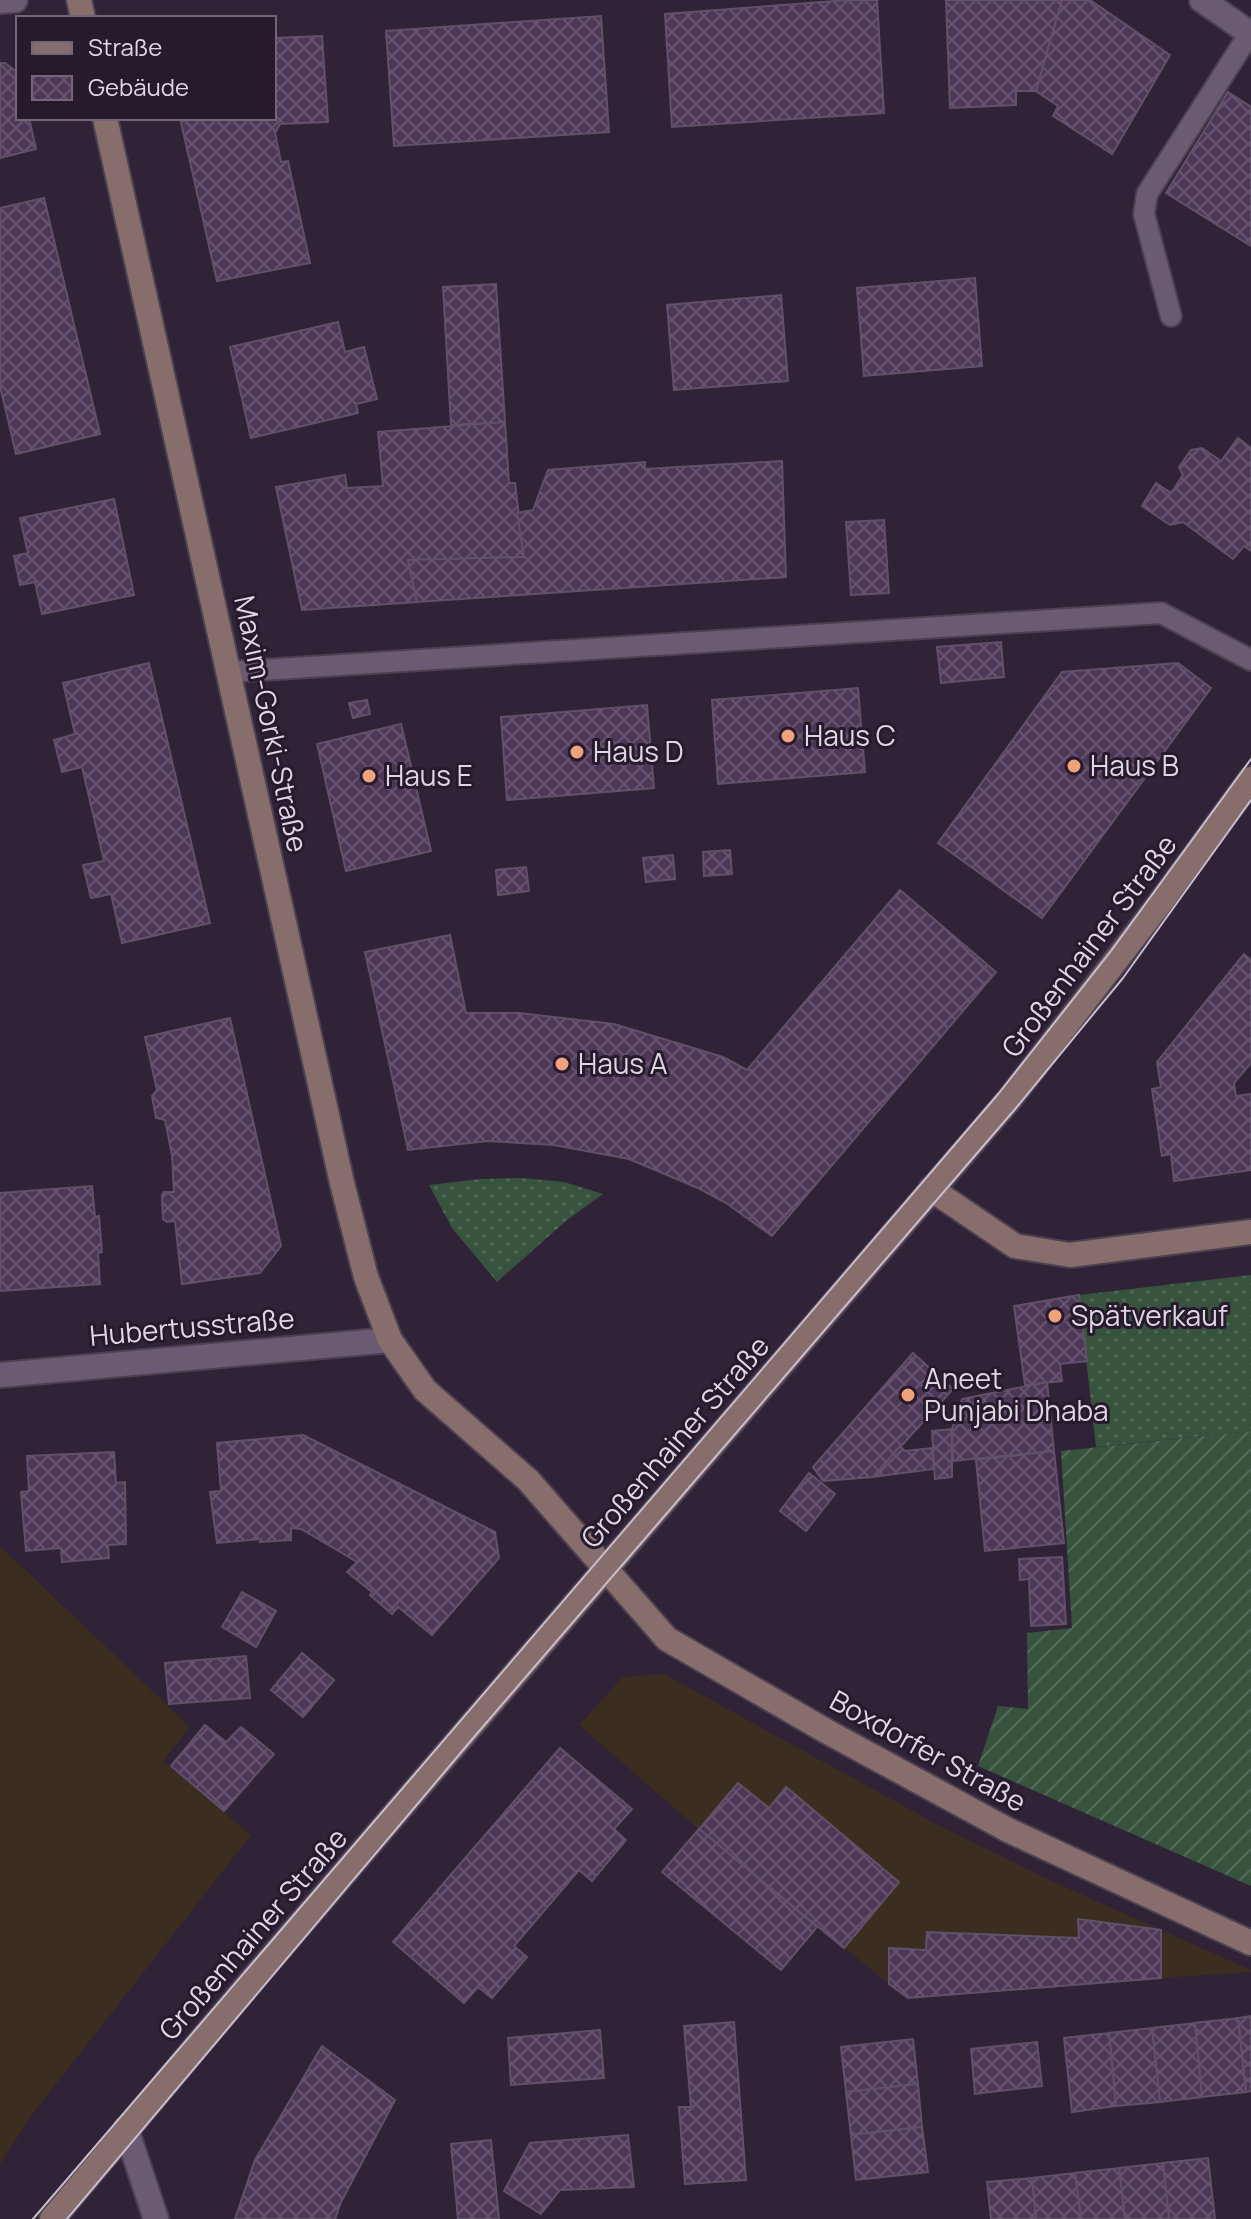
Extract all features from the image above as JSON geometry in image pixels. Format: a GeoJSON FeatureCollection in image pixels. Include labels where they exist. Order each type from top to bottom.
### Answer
{"type":"FeatureCollection","features":[{"type":"Feature","properties":{"kind":"street"},"geometry":{"type":"LineString","coordinates":[[0,1],[15,0]]}},
{"type":"Feature","properties":{"kind":"street"},"geometry":{"type":"LineString","coordinates":[[1202,0],[1250,34]]}},
{"type":"Feature","properties":{"kind":"street","name":"Maxim-Gorki-Straße"},"geometry":{"type":"LineString","coordinates":[[105,120],[286,938],[366,1277],[390,1340],[425,1390],[528,1480],[606,1568]]}},
{"type":"Feature","properties":{"kind":"street","name":"Großenhainer Straße"},"geometry":{"type":"LineString","coordinates":[[52,2219],[1008,1101],[1251,779]]}},
{"type":"Feature","properties":{"kind":"street"},"geometry":{"type":"LineString","coordinates":[[931,1189],[1015,1246],[1070,1255],[1251,1232]]}},
{"type":"Feature","properties":{"kind":"street","name":"Hubertusstraße"},"geometry":{"type":"LineString","coordinates":[[0,1375],[390,1340]]}},
{"type":"Feature","properties":{"kind":"street","name":"Boxdorfer Straße"},"geometry":{"type":"LineString","coordinates":[[606,1568],[667,1639],[1008,1830],[1251,1943]]}},
{"type":"Feature","properties":{"kind":"street"},"geometry":{"type":"LineString","coordinates":[[126,2129],[156,2219]]}},
{"type":"Feature","properties":{"kind":"lane"},"geometry":{"type":"LineString","coordinates":[[1171,316],[1144,214],[1147,194],[1250,34]]}},
{"type":"Feature","properties":{"kind":"lane"},"geometry":{"type":"LineString","coordinates":[[229,672],[1161,613],[1251,660]]}},
{"type":"Feature","properties":{"kind":"shaded area"},"geometry":{"type":"Polygon","coordinates":[[[0,1546],[190,1727],[163,1761],[251,1835],[34,2112],[0,2164],[0,1546]]]}},
{"type":"Feature","properties":{"kind":"shaded area"},"geometry":{"type":"Polygon","coordinates":[[[664,1674],[940,1826],[1251,1972],[1161,1978],[889,1984],[699,1829],[579,1725],[623,1677],[664,1674]]]}},
{"type":"Feature","properties":{"kind":"green space"},"geometry":{"type":"Polygon","coordinates":[[[522,1178],[564,1182],[603,1194],[567,1220],[497,1282],[452,1228],[429,1185],[522,1178]]]}},
{"type":"Feature","properties":{"kind":"green space"},"geometry":{"type":"Polygon","coordinates":[[[1251,1275],[1251,1431],[1096,1447],[1079,1295],[1251,1275]]]}},
{"type":"Feature","properties":{"kind":"green space"},"geometry":{"type":"Polygon","coordinates":[[[1251,1431],[1251,1886],[978,1766],[998,1706],[1028,1709],[1027,1633],[1072,1628],[1061,1451],[1251,1431]]]}},
{"type":"Feature","properties":{"kind":"building"},"geometry":{"type":"Polygon","coordinates":[[[877,0],[884,113],[672,127],[665,14],[877,0]]]}},
{"type":"Feature","properties":{"kind":"building"},"geometry":{"type":"Polygon","coordinates":[[[946,0],[1062,0],[1036,91],[1016,91],[1016,105],[950,108],[946,0]]]}},
{"type":"Feature","properties":{"kind":"building"},"geometry":{"type":"Polygon","coordinates":[[[1062,0],[1090,0],[1170,55],[1112,154],[1053,116],[1058,106],[1036,91],[1062,0]]]}},
{"type":"Feature","properties":{"kind":"building"},"geometry":{"type":"Polygon","coordinates":[[[601,16],[609,132],[394,146],[386,31],[601,16]]]}},
{"type":"Feature","properties":{"kind":"building"},"geometry":{"type":"Polygon","coordinates":[[[322,36],[328,122],[280,124],[275,133],[281,162],[288,161],[310,263],[217,281],[180,120],[276,120],[276,38],[322,36]]]}},
{"type":"Feature","properties":{"kind":"building"},"geometry":{"type":"Polygon","coordinates":[[[0,63],[5,63],[16,71],[16,120],[29,120],[36,149],[0,158],[0,63]]]}},
{"type":"Feature","properties":{"kind":"building"},"geometry":{"type":"Polygon","coordinates":[[[1228,92],[1251,107],[1251,246],[1166,193],[1228,92]]]}},
{"type":"Feature","properties":{"kind":"building"},"geometry":{"type":"Polygon","coordinates":[[[44,198],[100,434],[16,454],[0,386],[0,208],[44,198]]]}},
{"type":"Feature","properties":{"kind":"building"},"geometry":{"type":"Polygon","coordinates":[[[975,278],[982,366],[864,376],[857,288],[975,278]]]}},
{"type":"Feature","properties":{"kind":"building"},"geometry":{"type":"Polygon","coordinates":[[[496,284],[505,422],[451,425],[443,287],[496,284]]]}},
{"type":"Feature","properties":{"kind":"building"},"geometry":{"type":"Polygon","coordinates":[[[781,295],[788,381],[674,390],[667,305],[781,295]]]}},
{"type":"Feature","properties":{"kind":"building"},"geometry":{"type":"Polygon","coordinates":[[[338,322],[345,352],[364,347],[377,399],[356,404],[358,413],[251,438],[230,347],[338,322]]]}},
{"type":"Feature","properties":{"kind":"building"},"geometry":{"type":"Polygon","coordinates":[[[505,422],[509,483],[515,483],[524,557],[408,560],[417,602],[302,610],[276,487],[345,475],[347,488],[383,486],[378,432],[505,422]]]}},
{"type":"Feature","properties":{"kind":"building"},"geometry":{"type":"Polygon","coordinates":[[[1238,438],[1251,448],[1251,551],[1244,546],[1233,559],[1183,522],[1170,525],[1142,506],[1156,483],[1171,493],[1183,475],[1179,467],[1191,450],[1202,448],[1221,461],[1238,438]]]}},
{"type":"Feature","properties":{"kind":"building"},"geometry":{"type":"Polygon","coordinates":[[[782,461],[786,577],[417,602],[408,560],[524,557],[517,513],[533,510],[548,470],[645,462],[645,469],[782,461]]]}},
{"type":"Feature","properties":{"kind":"building"},"geometry":{"type":"Polygon","coordinates":[[[114,499],[134,595],[42,614],[35,582],[20,585],[14,556],[28,553],[20,518],[114,499]]]}},
{"type":"Feature","properties":{"kind":"building"},"geometry":{"type":"Polygon","coordinates":[[[884,520],[889,593],[851,595],[846,522],[884,520]]]}},
{"type":"Feature","properties":{"kind":"building"},"geometry":{"type":"Polygon","coordinates":[[[1001,642],[1004,677],[941,683],[937,647],[1001,642]]]}},
{"type":"Feature","properties":{"kind":"building"},"geometry":{"type":"Polygon","coordinates":[[[149,663],[210,923],[122,943],[111,894],[91,898],[83,865],[104,861],[82,767],[62,772],[54,740],[75,734],[63,683],[149,663]]]}},
{"type":"Feature","properties":{"kind":"building","name":"Haus B"},"geometry":{"type":"Polygon","coordinates":[[[1178,663],[1211,688],[1042,918],[938,843],[1062,672],[1178,663]]]}},
{"type":"Feature","properties":{"kind":"building","name":"Haus C"},"geometry":{"type":"Polygon","coordinates":[[[858,688],[865,772],[718,784],[712,700],[858,688]]]}},
{"type":"Feature","properties":{"kind":"building"},"geometry":{"type":"Polygon","coordinates":[[[367,700],[370,714],[353,718],[349,703],[367,700]]]}},
{"type":"Feature","properties":{"kind":"building","name":"Haus D"},"geometry":{"type":"Polygon","coordinates":[[[647,705],[654,788],[507,800],[501,717],[647,705]]]}},
{"type":"Feature","properties":{"kind":"building","name":"Haus E"},"geometry":{"type":"Polygon","coordinates":[[[401,724],[431,851],[346,871],[317,744],[401,724]]]}},
{"type":"Feature","properties":{"kind":"building"},"geometry":{"type":"Polygon","coordinates":[[[730,850],[732,874],[704,876],[703,852],[730,850]]]}},
{"type":"Feature","properties":{"kind":"building"},"geometry":{"type":"Polygon","coordinates":[[[673,855],[675,879],[646,882],[643,858],[673,855]]]}},
{"type":"Feature","properties":{"kind":"building"},"geometry":{"type":"Polygon","coordinates":[[[526,867],[529,891],[498,895],[496,870],[526,867]]]}},
{"type":"Feature","properties":{"kind":"building","name":"Haus A"},"geometry":{"type":"Polygon","coordinates":[[[900,890],[996,972],[772,1236],[726,1203],[629,1159],[554,1145],[488,1141],[408,1150],[365,952],[450,935],[466,1013],[519,1013],[614,1024],[723,1057],[747,1070],[900,890]]]}},
{"type":"Feature","properties":{"kind":"building"},"geometry":{"type":"Polygon","coordinates":[[[1244,954],[1251,960],[1251,1063],[1234,1083],[1236,1096],[1251,1094],[1251,1170],[1174,1181],[1171,1154],[1162,1156],[1152,1089],[1161,1087],[1157,1062],[1244,954]]]}},
{"type":"Feature","properties":{"kind":"building"},"geometry":{"type":"Polygon","coordinates":[[[230,1018],[281,1246],[260,1273],[182,1284],[175,1221],[163,1219],[162,1195],[164,1192],[174,1192],[172,1155],[165,1120],[156,1118],[152,1096],[157,1090],[145,1037],[230,1018]]]}},
{"type":"Feature","properties":{"kind":"building"},"geometry":{"type":"Polygon","coordinates":[[[92,1186],[95,1217],[99,1216],[102,1252],[98,1253],[100,1284],[0,1291],[0,1193],[92,1186]]]}},
{"type":"Feature","properties":{"kind":"building"},"geometry":{"type":"Polygon","coordinates":[[[1079,1295],[1087,1361],[1060,1364],[1062,1381],[1025,1385],[1014,1306],[1079,1295]]]}},
{"type":"Feature","properties":{"kind":"building"},"geometry":{"type":"Polygon","coordinates":[[[913,1353],[953,1389],[873,1477],[823,1481],[813,1467],[913,1353]]]}},
{"type":"Feature","properties":{"kind":"building"},"geometry":{"type":"Polygon","coordinates":[[[1047,1382],[1054,1451],[953,1461],[952,1429],[962,1399],[1047,1382]]]}},
{"type":"Feature","properties":{"kind":"building"},"geometry":{"type":"Polygon","coordinates":[[[952,1429],[952,1477],[935,1479],[932,1431],[952,1429]]]}},
{"type":"Feature","properties":{"kind":"building"},"geometry":{"type":"Polygon","coordinates":[[[303,1435],[495,1532],[499,1558],[432,1635],[398,1607],[392,1614],[370,1595],[372,1592],[347,1572],[357,1562],[301,1529],[291,1528],[291,1540],[217,1543],[210,1492],[221,1491],[217,1443],[303,1435]]]}},
{"type":"Feature","properties":{"kind":"building"},"geometry":{"type":"Polygon","coordinates":[[[900,1446],[905,1451],[932,1448],[934,1469],[873,1477],[900,1446]]]}},
{"type":"Feature","properties":{"kind":"building"},"geometry":{"type":"Polygon","coordinates":[[[1054,1451],[1064,1543],[985,1551],[976,1460],[1054,1451]]]}},
{"type":"Feature","properties":{"kind":"building"},"geometry":{"type":"Polygon","coordinates":[[[114,1452],[116,1483],[125,1482],[126,1544],[108,1545],[109,1558],[62,1562],[61,1548],[26,1551],[21,1492],[29,1491],[27,1456],[114,1452]]]}},
{"type":"Feature","properties":{"kind":"building"},"geometry":{"type":"Polygon","coordinates":[[[809,1473],[835,1494],[806,1531],[780,1511],[809,1473]]]}},
{"type":"Feature","properties":{"kind":"building"},"geometry":{"type":"Polygon","coordinates":[[[1062,1557],[1066,1624],[1031,1626],[1029,1579],[1020,1580],[1019,1559],[1062,1557]]]}},
{"type":"Feature","properties":{"kind":"building"},"geometry":{"type":"Polygon","coordinates":[[[242,1592],[276,1611],[256,1647],[222,1627],[242,1592]]]}},
{"type":"Feature","properties":{"kind":"building"},"geometry":{"type":"Polygon","coordinates":[[[302,1653],[334,1680],[303,1717],[271,1690],[302,1653]]]}},
{"type":"Feature","properties":{"kind":"building"},"geometry":{"type":"Polygon","coordinates":[[[246,1656],[250,1698],[169,1704],[165,1663],[246,1656]]]}},
{"type":"Feature","properties":{"kind":"building"},"geometry":{"type":"Polygon","coordinates":[[[205,1725],[226,1742],[241,1727],[274,1754],[224,1811],[171,1766],[205,1725]]]}},
{"type":"Feature","properties":{"kind":"building"},"geometry":{"type":"Polygon","coordinates":[[[560,1748],[632,1809],[614,1829],[626,1840],[592,1881],[579,1870],[514,1946],[527,1957],[492,1998],[478,1987],[464,2003],[393,1942],[560,1748]]]}},
{"type":"Feature","properties":{"kind":"building"},"geometry":{"type":"Polygon","coordinates":[[[738,1783],[769,1808],[786,1787],[899,1882],[844,1948],[699,1829],[738,1783]]]}},
{"type":"Feature","properties":{"kind":"building"},"geometry":{"type":"Polygon","coordinates":[[[699,1829],[817,1927],[781,1970],[662,1872],[699,1829]]]}},
{"type":"Feature","properties":{"kind":"building"},"geometry":{"type":"Polygon","coordinates":[[[1078,1919],[1161,1930],[1161,1978],[908,1998],[889,1984],[889,1948],[926,1950],[927,1932],[1079,1938],[1078,1919]]]}},
{"type":"Feature","properties":{"kind":"building"},"geometry":{"type":"Polygon","coordinates":[[[1251,2016],[1251,2091],[1246,2092],[1238,2018],[1251,2016]]]}},
{"type":"Feature","properties":{"kind":"building"},"geometry":{"type":"Polygon","coordinates":[[[1238,2018],[1246,2092],[1202,2097],[1195,2023],[1238,2018]]]}},
{"type":"Feature","properties":{"kind":"building"},"geometry":{"type":"Polygon","coordinates":[[[734,2022],[746,2180],[685,2184],[679,2107],[691,2107],[684,2026],[734,2022]]]}},
{"type":"Feature","properties":{"kind":"building"},"geometry":{"type":"Polygon","coordinates":[[[1195,2023],[1202,2097],[1160,2102],[1152,2028],[1195,2023]]]}},
{"type":"Feature","properties":{"kind":"building"},"geometry":{"type":"Polygon","coordinates":[[[1152,2028],[1160,2102],[1116,2106],[1109,2033],[1152,2028]]]}},
{"type":"Feature","properties":{"kind":"building"},"geometry":{"type":"Polygon","coordinates":[[[600,2030],[604,2078],[511,2085],[508,2038],[600,2030]]]}},
{"type":"Feature","properties":{"kind":"building"},"geometry":{"type":"Polygon","coordinates":[[[1109,2033],[1116,2106],[1072,2112],[1064,2038],[1109,2033]]]}},
{"type":"Feature","properties":{"kind":"building"},"geometry":{"type":"Polygon","coordinates":[[[913,2039],[918,2084],[846,2092],[841,2047],[913,2039]]]}},
{"type":"Feature","properties":{"kind":"building"},"geometry":{"type":"Polygon","coordinates":[[[1037,2042],[1042,2086],[975,2094],[971,2049],[1037,2042]]]}},
{"type":"Feature","properties":{"kind":"building"},"geometry":{"type":"Polygon","coordinates":[[[322,2046],[395,2100],[335,2219],[235,2219],[255,2160],[322,2046]]]}},
{"type":"Feature","properties":{"kind":"building"},"geometry":{"type":"Polygon","coordinates":[[[918,2084],[922,2127],[851,2135],[846,2092],[918,2084]]]}},
{"type":"Feature","properties":{"kind":"building"},"geometry":{"type":"Polygon","coordinates":[[[922,2127],[928,2172],[856,2180],[851,2135],[922,2127]]]}},
{"type":"Feature","properties":{"kind":"building"},"geometry":{"type":"Polygon","coordinates":[[[628,2135],[634,2187],[560,2190],[541,2214],[504,2191],[530,2143],[628,2135]]]}},
{"type":"Feature","properties":{"kind":"building"},"geometry":{"type":"Polygon","coordinates":[[[491,2140],[499,2219],[458,2219],[451,2144],[491,2140]]]}},
{"type":"Feature","properties":{"kind":"building"},"geometry":{"type":"Polygon","coordinates":[[[1208,2158],[1215,2219],[1169,2219],[1163,2163],[1208,2158]]]}},
{"type":"Feature","properties":{"kind":"building"},"geometry":{"type":"Polygon","coordinates":[[[1163,2163],[1169,2219],[1125,2219],[1119,2168],[1163,2163]]]}},
{"type":"Feature","properties":{"kind":"building"},"geometry":{"type":"Polygon","coordinates":[[[1119,2168],[1125,2219],[1081,2219],[1075,2173],[1119,2168]]]}},
{"type":"Feature","properties":{"kind":"building"},"geometry":{"type":"Polygon","coordinates":[[[1075,2173],[1081,2219],[1036,2219],[1032,2178],[1075,2173]]]}},
{"type":"Feature","properties":{"kind":"building"},"geometry":{"type":"Polygon","coordinates":[[[1032,2178],[1036,2219],[991,2219],[987,2182],[1032,2178]]]}},
{"type":"Feature","properties":{"kind":"tram line"},"geometry":{"type":"LineString","coordinates":[[33,2219],[999,1093],[1111,951],[1251,759]]}},
{"type":"Feature","properties":{"kind":"tram line"},"geometry":{"type":"LineString","coordinates":[[67,2219],[474,1737],[1016,1108],[1123,978],[1251,800]]}},
{"type":"Feature","properties":{"kind":"place","name":"Haus C"},"geometry":{"type":"Point","coordinates":[788,736]}},
{"type":"Feature","properties":{"kind":"place","name":"Haus D"},"geometry":{"type":"Point","coordinates":[577,752]}},
{"type":"Feature","properties":{"kind":"place","name":"Haus B"},"geometry":{"type":"Point","coordinates":[1074,766]}},
{"type":"Feature","properties":{"kind":"place","name":"Haus E"},"geometry":{"type":"Point","coordinates":[369,776]}},
{"type":"Feature","properties":{"kind":"place","name":"Haus A"},"geometry":{"type":"Point","coordinates":[562,1064]}},
{"type":"Feature","properties":{"kind":"place","name":"Spätverkauf"},"geometry":{"type":"Point","coordinates":[1055,1316]}},
{"type":"Feature","properties":{"kind":"place","name":"Aneet Punjabi Dhaba"},"geometry":{"type":"Point","coordinates":[908,1395]}}]}
